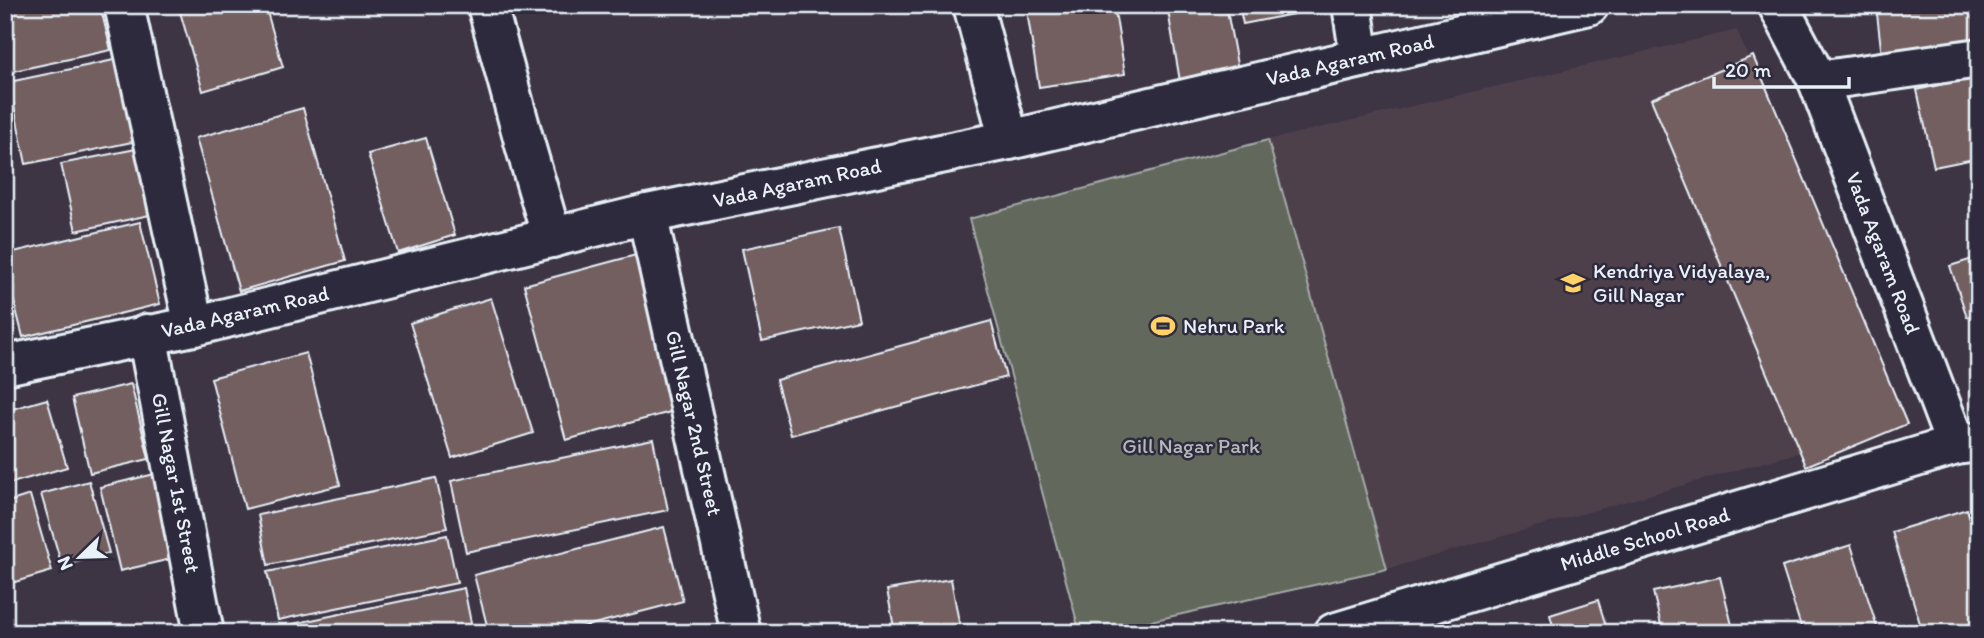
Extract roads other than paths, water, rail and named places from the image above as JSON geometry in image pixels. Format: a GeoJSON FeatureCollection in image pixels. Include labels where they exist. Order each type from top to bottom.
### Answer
{"type":"FeatureCollection","features":[{"type":"Feature","properties":{"kind":"street"},"geometry":{"type":"LineString","coordinates":[[124,5],[194,326]]}},
{"type":"Feature","properties":{"kind":"street"},"geometry":{"type":"LineString","coordinates":[[487,5],[552,238]]}},
{"type":"Feature","properties":{"kind":"street"},"geometry":{"type":"LineString","coordinates":[[974,5],[1009,139]]}},
{"type":"Feature","properties":{"kind":"street"},"geometry":{"type":"LineString","coordinates":[[1352,5],[1360,58]]}},
{"type":"Feature","properties":{"kind":"street","name":"Vada Agaram Road"},"geometry":{"type":"LineString","coordinates":[[5,365],[194,326],[647,214],[1009,139],[1360,58],[1522,13],[1589,5]]}},
{"type":"Feature","properties":{"kind":"street","name":"Vada Agaram Road"},"geometry":{"type":"LineString","coordinates":[[1778,5],[1818,81],[1967,444]]}},
{"type":"Feature","properties":{"kind":"street"},"geometry":{"type":"LineString","coordinates":[[1818,81],[1979,58]]}},
{"type":"Feature","properties":{"kind":"street","name":"Gill Nagar 2nd Street"},"geometry":{"type":"LineString","coordinates":[[647,214],[741,633]]}},
{"type":"Feature","properties":{"kind":"street","name":"Gill Nagar 1st Street"},"geometry":{"type":"LineString","coordinates":[[148,334],[204,633]]}},
{"type":"Feature","properties":{"kind":"street","name":"Middle School Road"},"geometry":{"type":"LineString","coordinates":[[1335,633],[1967,444]]}},
{"type":"Feature","properties":{"kind":"place","name":"Kendriya Vidyalaya, Gill Nagar"},"geometry":{"type":"Point","coordinates":[1573,283]}},
{"type":"Feature","properties":{"kind":"place","name":"Nehru Park"},"geometry":{"type":"Point","coordinates":[1163,326]}},
{"type":"Feature","properties":{"kind":"park label","name":"Gill Nagar Park"},"geometry":{"type":"Point","coordinates":[1191,446]}}]}
